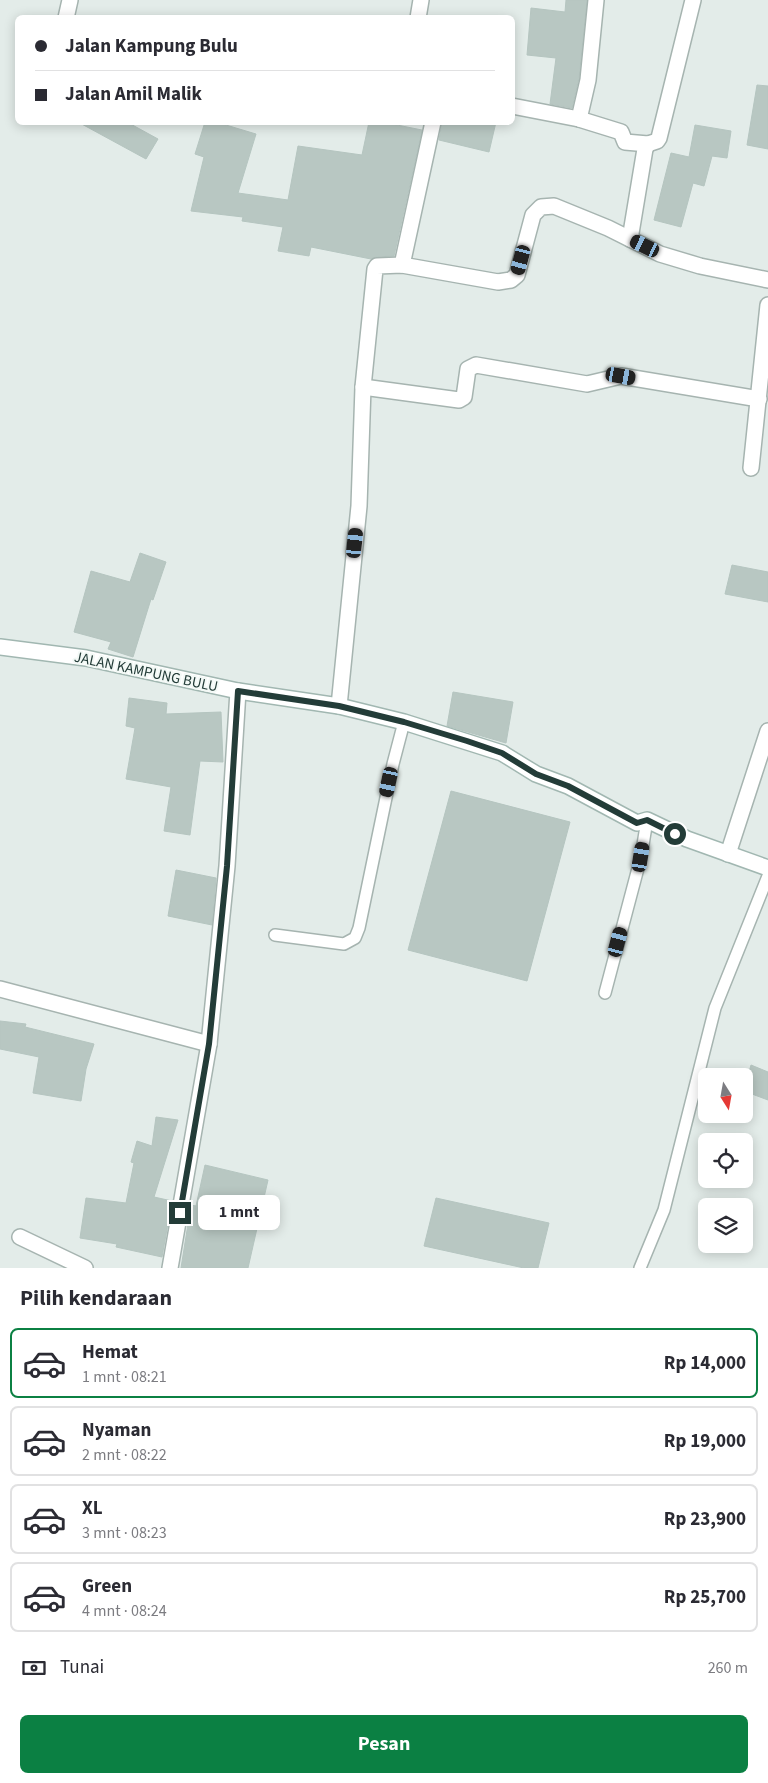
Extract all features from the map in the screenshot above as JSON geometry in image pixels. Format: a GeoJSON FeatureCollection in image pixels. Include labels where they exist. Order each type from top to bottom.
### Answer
{"type":"FeatureCollection","features":[{"type":"Feature","properties":{"kind":"street"},"geometry":{"type":"LineString","coordinates":[[67,15],[70,0]]}},
{"type":"Feature","properties":{"kind":"street"},"geometry":{"type":"LineString","coordinates":[[418,15],[421,0]]}},
{"type":"Feature","properties":{"kind":"street"},"geometry":{"type":"LineString","coordinates":[[579,119],[588,80],[596,0]]}},
{"type":"Feature","properties":{"kind":"street"},"geometry":{"type":"LineString","coordinates":[[515,107],[579,119],[620,132],[625,142],[648,144],[657,141],[693,0]]}},
{"type":"Feature","properties":{"kind":"street"},"geometry":{"type":"LineString","coordinates":[[402,265],[432,125]]}},
{"type":"Feature","properties":{"kind":"street"},"geometry":{"type":"LineString","coordinates":[[630,239],[648,144]]}},
{"type":"Feature","properties":{"kind":"street"},"geometry":{"type":"LineString","coordinates":[[339,706],[359,506],[363,387],[375,268],[377,266],[402,265],[498,282],[511,280],[517,275],[532,215],[541,207],[554,206],[660,254],[700,266],[768,280]]}},
{"type":"Feature","properties":{"kind":"street"},"geometry":{"type":"LineString","coordinates":[[751,468],[768,305]]}},
{"type":"Feature","properties":{"kind":"street"},"geometry":{"type":"LineString","coordinates":[[363,387],[459,400],[464,397],[468,369],[476,366],[587,384],[621,376],[759,399]]}},
{"type":"Feature","properties":{"kind":"street","name":"JALAN KAMPUNG BULU"},"geometry":{"type":"LineString","coordinates":[[0,647],[86,658],[238,691],[339,706],[404,722],[502,753],[536,774],[568,786],[637,823],[647,820],[687,839],[768,868]]}},
{"type":"Feature","properties":{"kind":"street"},"geometry":{"type":"LineString","coordinates":[[170,1268],[209,1044],[227,866],[238,691]]}},
{"type":"Feature","properties":{"kind":"street"},"geometry":{"type":"LineString","coordinates":[[728,854],[768,731]]}},
{"type":"Feature","properties":{"kind":"street"},"geometry":{"type":"LineString","coordinates":[[0,989],[209,1044]]}},
{"type":"Feature","properties":{"kind":"street"},"geometry":{"type":"LineString","coordinates":[[20,1237],[85,1268]]}},
{"type":"Feature","properties":{"kind":"lane"},"geometry":{"type":"LineString","coordinates":[[275,936],[344,944],[355,938],[359,928],[393,764],[404,722]]}},
{"type":"Feature","properties":{"kind":"lane"},"geometry":{"type":"LineString","coordinates":[[604,993],[641,857],[647,820]]}},
{"type":"Feature","properties":{"kind":"lane"},"geometry":{"type":"LineString","coordinates":[[640,1268],[664,1210],[715,1008],[768,876]]}},
{"type":"Feature","properties":{"kind":"building"},"geometry":{"type":"Polygon","coordinates":[[[566,0],[587,0],[579,78],[572,108],[550,104],[556,58],[527,55],[531,8],[565,12],[566,0]]]}},
{"type":"Feature","properties":{"kind":"building"},"geometry":{"type":"Polygon","coordinates":[[[757,85],[768,86],[768,149],[747,145],[757,85]]]}},
{"type":"Feature","properties":{"kind":"building"},"geometry":{"type":"Polygon","coordinates":[[[84,125],[132,125],[158,139],[146,159],[84,125]]]}},
{"type":"Feature","properties":{"kind":"building"},"geometry":{"type":"Polygon","coordinates":[[[204,125],[226,125],[256,134],[238,193],[288,200],[298,146],[362,155],[368,125],[397,125],[422,130],[394,256],[371,259],[311,247],[309,256],[278,251],[283,227],[242,221],[243,217],[191,211],[204,157],[195,154],[204,125]]]}},
{"type":"Feature","properties":{"kind":"building"},"geometry":{"type":"Polygon","coordinates":[[[442,125],[495,125],[489,152],[439,140],[442,125]]]}},
{"type":"Feature","properties":{"kind":"building"},"geometry":{"type":"Polygon","coordinates":[[[695,125],[731,131],[727,158],[712,156],[704,186],[693,183],[681,227],[654,220],[671,153],[689,157],[695,125]]]}},
{"type":"Feature","properties":{"kind":"building"},"geometry":{"type":"Polygon","coordinates":[[[140,553],[166,562],[153,600],[151,599],[133,657],[108,649],[111,642],[74,632],[91,571],[130,582],[140,553]]]}},
{"type":"Feature","properties":{"kind":"building"},"geometry":{"type":"Polygon","coordinates":[[[732,565],[768,572],[768,602],[725,594],[732,565]]]}},
{"type":"Feature","properties":{"kind":"building"},"geometry":{"type":"Polygon","coordinates":[[[453,692],[513,702],[506,743],[447,726],[453,692]]]}},
{"type":"Feature","properties":{"kind":"building"},"geometry":{"type":"Polygon","coordinates":[[[129,698],[167,703],[166,714],[221,712],[223,762],[200,761],[190,835],[164,831],[171,787],[126,779],[135,728],[126,726],[129,698]]]}},
{"type":"Feature","properties":{"kind":"building"},"geometry":{"type":"Polygon","coordinates":[[[451,791],[570,822],[527,981],[408,950],[451,791]]]}},
{"type":"Feature","properties":{"kind":"building"},"geometry":{"type":"Polygon","coordinates":[[[176,870],[216,878],[212,925],[168,916],[176,870]]]}},
{"type":"Feature","properties":{"kind":"building"},"geometry":{"type":"Polygon","coordinates":[[[0,1021],[26,1024],[25,1027],[94,1044],[86,1069],[81,1101],[33,1093],[39,1057],[0,1049],[0,1021]]]}},
{"type":"Feature","properties":{"kind":"building"},"geometry":{"type":"Polygon","coordinates":[[[751,1065],[768,1072],[768,1100],[753,1094],[753,1068],[750,1068],[751,1065]]]}},
{"type":"Feature","properties":{"kind":"building"},"geometry":{"type":"Polygon","coordinates":[[[156,1117],[178,1120],[154,1197],[172,1201],[162,1257],[116,1247],[117,1244],[80,1238],[86,1198],[126,1203],[134,1163],[131,1162],[137,1141],[152,1146],[156,1117]]]}},
{"type":"Feature","properties":{"kind":"building"},"geometry":{"type":"Polygon","coordinates":[[[205,1165],[268,1180],[248,1268],[181,1268],[191,1205],[196,1206],[205,1165]]]}},
{"type":"Feature","properties":{"kind":"building"},"geometry":{"type":"Polygon","coordinates":[[[436,1198],[549,1223],[538,1268],[524,1268],[424,1246],[436,1198]]]}},
{"type":"Feature","properties":{"kind":"route"},"geometry":{"type":"LineString","coordinates":[[180,1213],[185,1172],[209,1044],[227,866],[238,691],[339,706],[435,730],[502,753],[536,774],[568,786],[637,823],[647,820],[675,834]]}}]}
